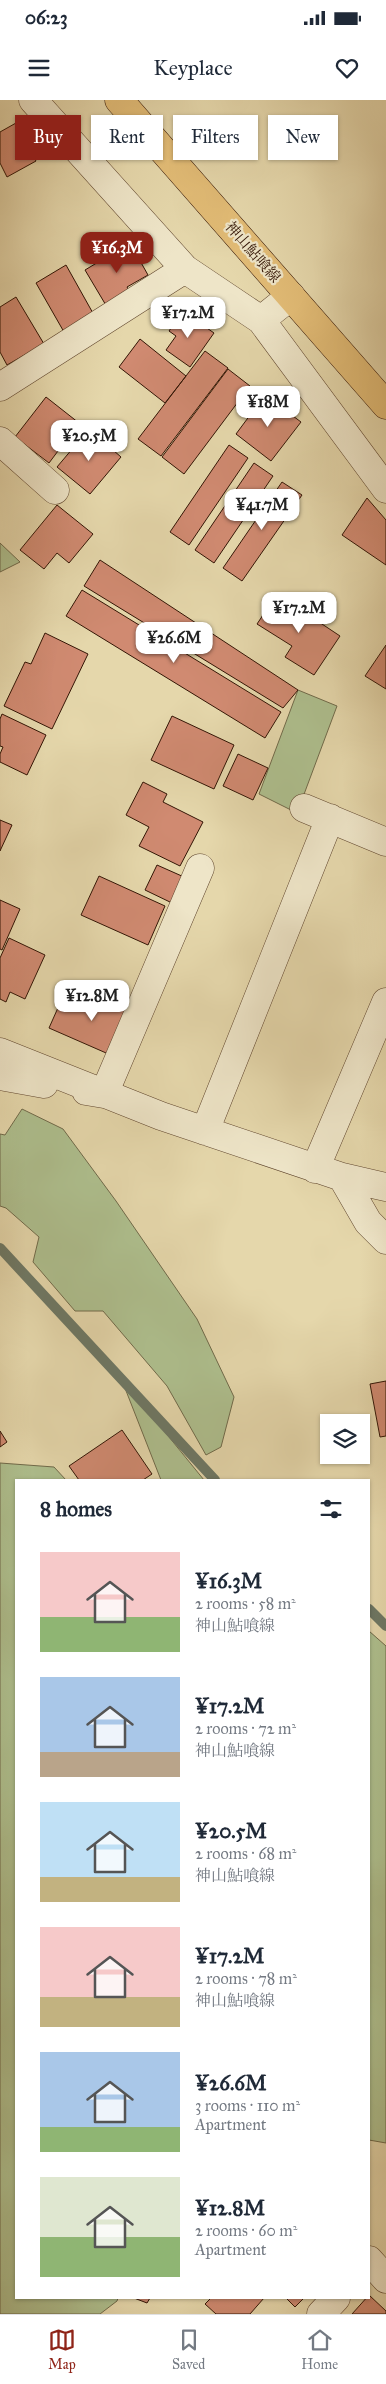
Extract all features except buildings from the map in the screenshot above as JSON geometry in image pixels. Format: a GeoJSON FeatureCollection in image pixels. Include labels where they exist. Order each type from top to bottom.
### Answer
{"type":"FeatureCollection","features":[{"type":"Feature","properties":{"kind":"main road","name":"神山鮎喰線"},"geometry":{"type":"LineString","coordinates":[[119,100],[386,405]]}},
{"type":"Feature","properties":{"kind":"street"},"geometry":{"type":"LineString","coordinates":[[33,100],[185,269],[261,320],[386,489]]}},
{"type":"Feature","properties":{"kind":"street"},"geometry":{"type":"LineString","coordinates":[[0,387],[185,269]]}},
{"type":"Feature","properties":{"kind":"street"},"geometry":{"type":"LineString","coordinates":[[261,320],[291,296]]}},
{"type":"Feature","properties":{"kind":"street"},"geometry":{"type":"LineString","coordinates":[[0,441],[55,490]]}},
{"type":"Feature","properties":{"kind":"street"},"geometry":{"type":"LineString","coordinates":[[304,808],[386,842]]}},
{"type":"Feature","properties":{"kind":"street"},"geometry":{"type":"LineString","coordinates":[[205,1131],[330,818]]}},
{"type":"Feature","properties":{"kind":"street"},"geometry":{"type":"LineString","coordinates":[[104,1094],[200,868]]}},
{"type":"Feature","properties":{"kind":"street"},"geometry":{"type":"LineString","coordinates":[[315,1169],[386,1002]]}},
{"type":"Feature","properties":{"kind":"street"},"geometry":{"type":"LineString","coordinates":[[0,1052],[104,1094],[205,1131],[315,1169],[386,1187]]}},
{"type":"Feature","properties":{"kind":"street"},"geometry":{"type":"LineString","coordinates":[[0,1076],[104,1094]]}},
{"type":"Feature","properties":{"kind":"street"},"geometry":{"type":"LineString","coordinates":[[342,1177],[368,1222],[386,1240]]}},
{"type":"Feature","properties":{"kind":"street"},"geometry":{"type":"LineString","coordinates":[[321,2314],[335,2299]]}},
{"type":"Feature","properties":{"kind":"green space"},"geometry":{"type":"Polygon","coordinates":[[[0,543],[20,562],[0,572],[0,543]]]}},
{"type":"Feature","properties":{"kind":"green space"},"geometry":{"type":"Polygon","coordinates":[[[298,690],[337,706],[297,813],[259,794],[298,690]]]}},
{"type":"Feature","properties":{"kind":"green space"},"geometry":{"type":"Polygon","coordinates":[[[22,1109],[63,1129],[116,1201],[197,1319],[234,1397],[221,1447],[206,1455],[167,1386],[103,1311],[75,1311],[33,1262],[39,1237],[6,1208],[0,1206],[0,1134],[5,1135],[22,1109]]]}},
{"type":"Feature","properties":{"kind":"green space"},"geometry":{"type":"Polygon","coordinates":[[[121,1378],[203,1479],[161,1479],[121,1378]]]}},
{"type":"Feature","properties":{"kind":"green space"},"geometry":{"type":"Polygon","coordinates":[[[0,1463],[54,1467],[65,1479],[15,1479],[15,2299],[118,2299],[100,2314],[0,2314],[0,1463]]]}},
{"type":"Feature","properties":{"kind":"green space"},"geometry":{"type":"Polygon","coordinates":[[[370,1632],[386,1646],[386,2143],[370,2140],[370,1632]]]}},
{"type":"Feature","properties":{"kind":"waterway"},"geometry":{"type":"LineString","coordinates":[[0,1248],[214,1479]]}},
{"type":"Feature","properties":{"kind":"waterway"},"geometry":{"type":"LineString","coordinates":[[370,1610],[386,1626]]}}]}
